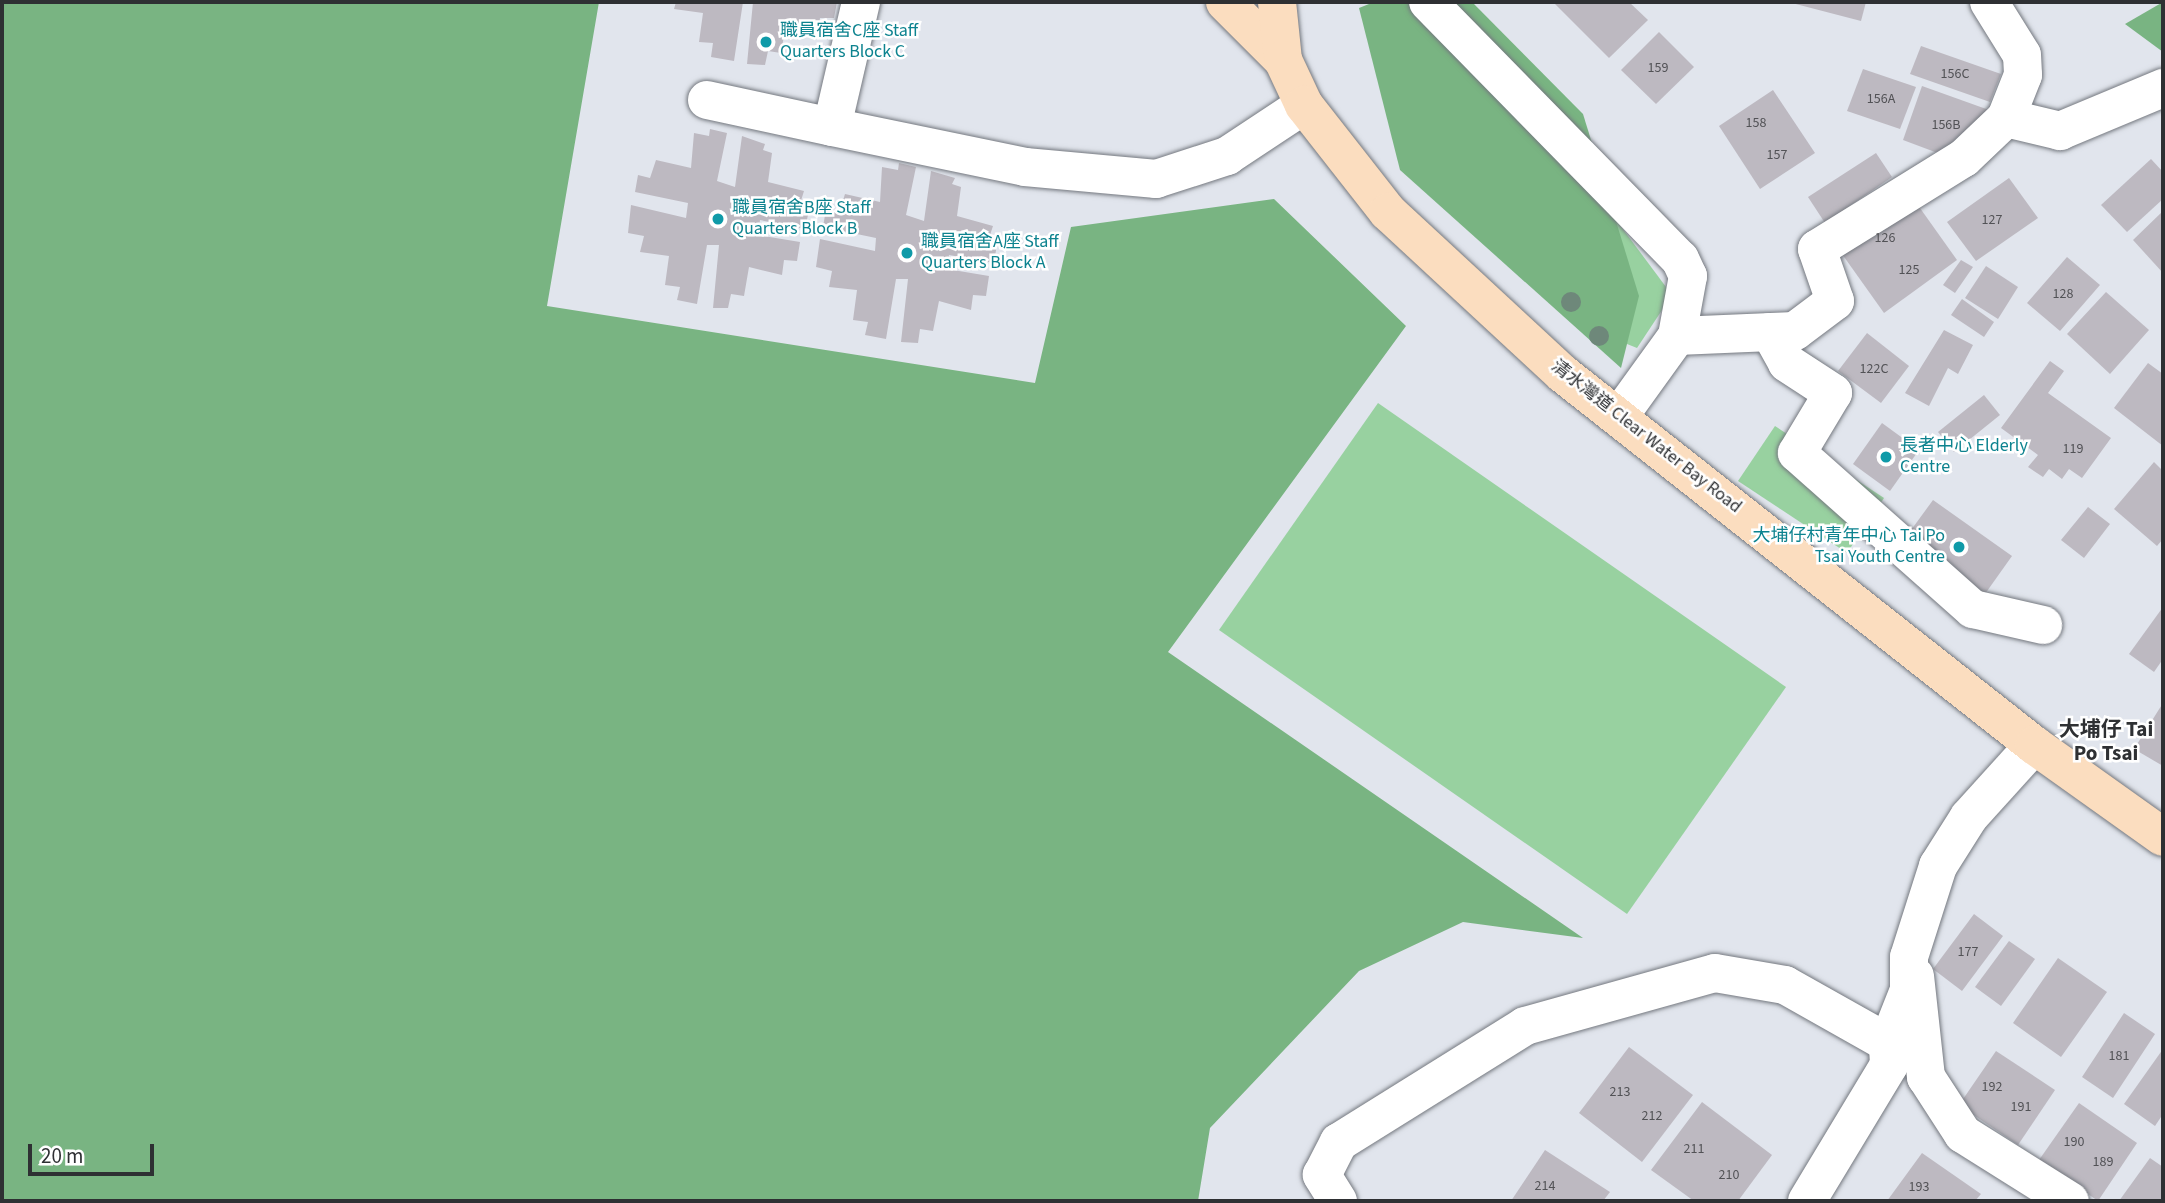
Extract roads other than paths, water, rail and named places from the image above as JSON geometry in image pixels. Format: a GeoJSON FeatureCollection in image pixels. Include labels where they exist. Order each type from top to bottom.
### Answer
{"type":"FeatureCollection","features":[{"type":"Feature","properties":{"kind":"main road","name":"清水灣道 Clear Water Bay Road"},"geometry":{"type":"LineString","coordinates":[[1225,2],[1283,60]]}},
{"type":"Feature","properties":{"kind":"main road","name":"清水灣道 Clear Water Bay Road"},"geometry":{"type":"LineString","coordinates":[[1277,2],[1283,60],[1304,105],[1388,212],[1563,374],[1620,415],[2034,745],[2163,837]]}},
{"type":"Feature","properties":{"kind":"street"},"geometry":{"type":"LineString","coordinates":[[832,127],[861,2]]}},
{"type":"Feature","properties":{"kind":"street"},"geometry":{"type":"LineString","coordinates":[[1428,2],[1670,244],[1688,276],[1677,336],[1620,415]]}},
{"type":"Feature","properties":{"kind":"street"},"geometry":{"type":"LineString","coordinates":[[1677,336],[1795,331],[1835,301],[1816,260],[1827,240],[1964,158],[2006,118],[2023,75],[2022,55],[1989,2]]}},
{"type":"Feature","properties":{"kind":"street"},"geometry":{"type":"LineString","coordinates":[[2006,118],[2060,131],[2163,88]]}},
{"type":"Feature","properties":{"kind":"street"},"geometry":{"type":"LineString","coordinates":[[707,100],[1025,167],[1156,179],[1227,156],[1304,105]]}},
{"type":"Feature","properties":{"kind":"street"},"geometry":{"type":"LineString","coordinates":[[1770,332],[1787,363],[1833,393],[1797,453],[1973,609],[2043,625]]}},
{"type":"Feature","properties":{"kind":"street"},"geometry":{"type":"LineString","coordinates":[[1807,1201],[1889,1065],[1888,1043],[1909,990],[1909,957],[1938,866],[1969,817],[2034,745]]}},
{"type":"Feature","properties":{"kind":"street"},"geometry":{"type":"LineString","coordinates":[[1909,957],[1921,999],[1926,1077],[1933,1088],[1964,1133],[2070,1201]]}},
{"type":"Feature","properties":{"kind":"street"},"geometry":{"type":"LineString","coordinates":[[1338,1201],[1322,1175],[1339,1142],[1525,1026],[1715,973],[1784,985],[1888,1043]]}},
{"type":"Feature","properties":{"kind":"place","name":"職員宿舍C座 Staff Quarters Block C"},"geometry":{"type":"Point","coordinates":[766,42]}},
{"type":"Feature","properties":{"kind":"place","name":"職員宿舍B座 Staff Quarters Block B"},"geometry":{"type":"Point","coordinates":[718,219]}},
{"type":"Feature","properties":{"kind":"place","name":"職員宿舍A座 Staff Quarters Block A"},"geometry":{"type":"Point","coordinates":[907,253]}},
{"type":"Feature","properties":{"kind":"place","name":"長者中心 Elderly Centre"},"geometry":{"type":"Point","coordinates":[1886,457]}},
{"type":"Feature","properties":{"kind":"place","name":"大埔仔村青年中心 Tai Po Tsai Youth Centre"},"geometry":{"type":"Point","coordinates":[1959,547]}},
{"type":"Feature","properties":{"kind":"district","name":"大埔仔 Tai Po Tsai"},"geometry":{"type":"Point","coordinates":[2106,741]}}]}
